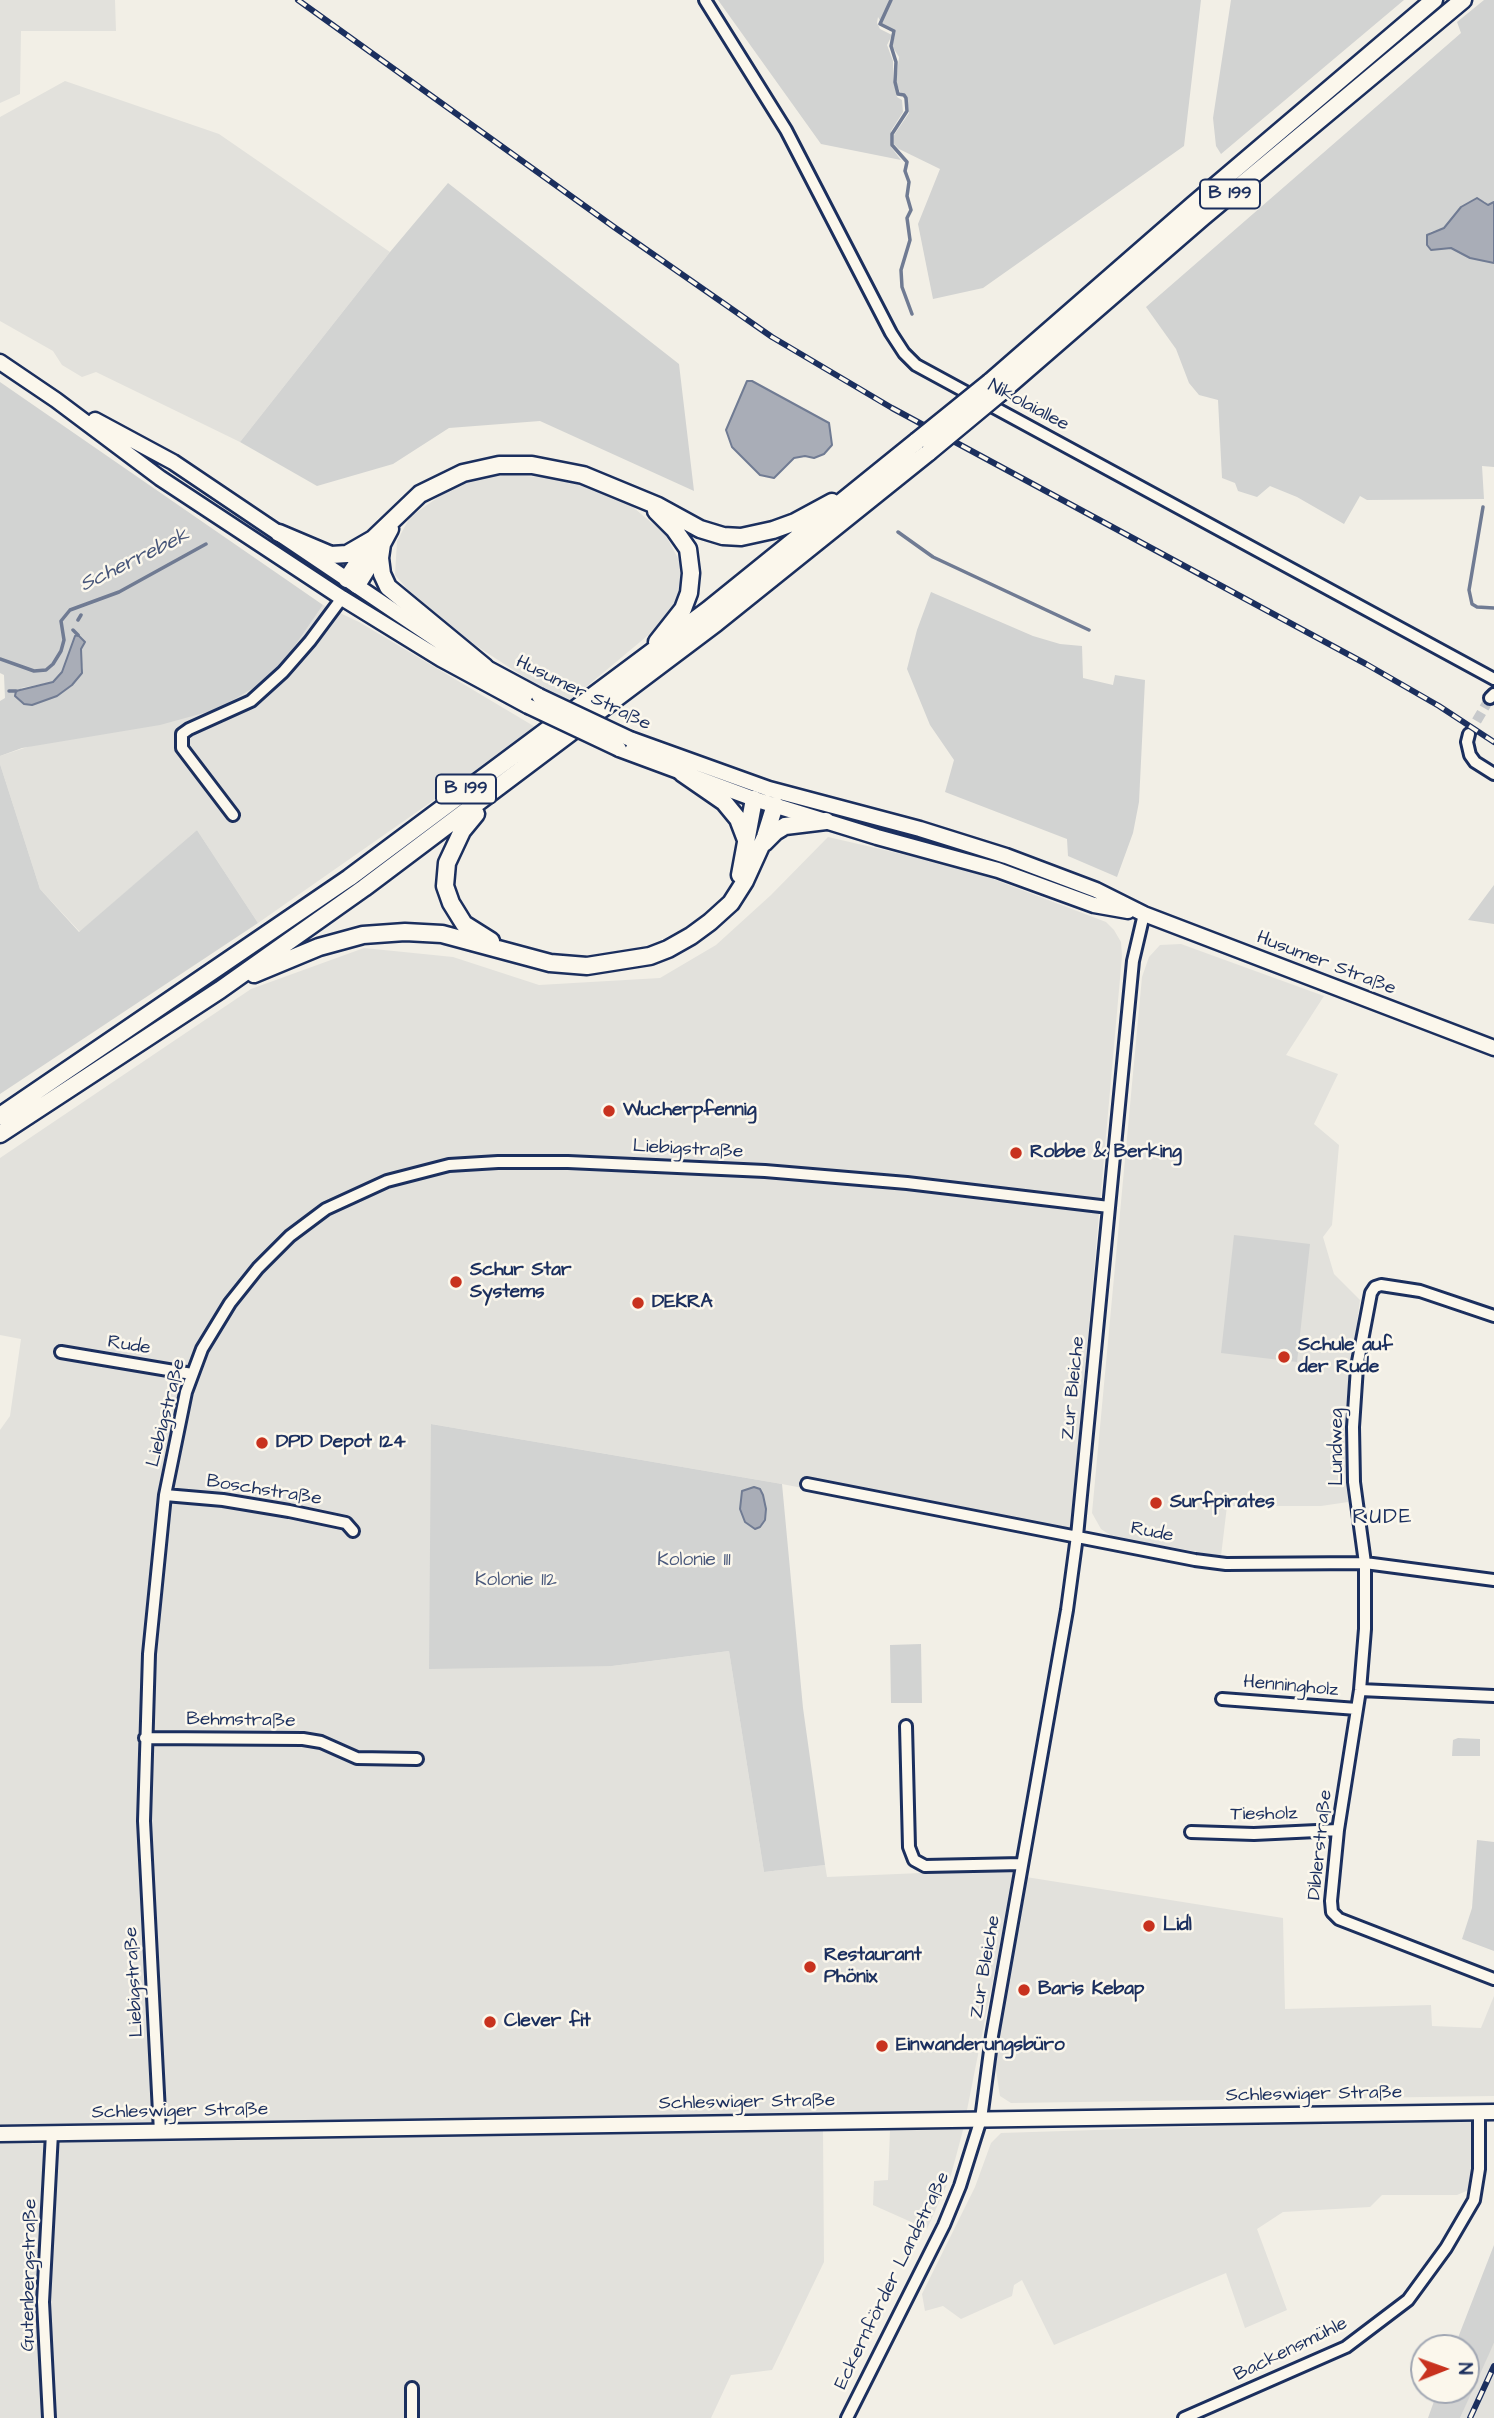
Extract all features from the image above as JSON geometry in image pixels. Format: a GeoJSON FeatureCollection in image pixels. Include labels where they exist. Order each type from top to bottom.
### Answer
{"type":"FeatureCollection","features":[{"type":"Feature","properties":{"kind":"highway","name":"B 199"},"geometry":{"type":"LineString","coordinates":[[995,387],[1193,205],[1434,0]]}},
{"type":"Feature","properties":{"kind":"highway","name":"B 199"},"geometry":{"type":"LineString","coordinates":[[0,1134],[220,990],[491,795],[716,623],[923,446],[1463,0]]}},
{"type":"Feature","properties":{"kind":"highway","name":"B 199"},"geometry":{"type":"LineString","coordinates":[[0,1116],[349,878],[642,661],[868,482],[923,446]]}},
{"type":"Feature","properties":{"kind":"highway"},"geometry":{"type":"LineString","coordinates":[[352,582],[377,542],[401,512],[420,494],[463,473],[499,465],[565,470],[605,482],[701,528],[723,536],[741,537],[760,534],[795,522],[868,482]]}},
{"type":"Feature","properties":{"kind":"highway"},"geometry":{"type":"LineString","coordinates":[[638,497],[674,529],[688,549],[691,573],[689,593],[683,609],[642,661]]}},
{"type":"Feature","properties":{"kind":"highway"},"geometry":{"type":"LineString","coordinates":[[279,533],[331,555],[348,554],[377,542]]}},
{"type":"Feature","properties":{"kind":"highway"},"geometry":{"type":"LineString","coordinates":[[377,542],[382,574],[388,587],[485,667]]}},
{"type":"Feature","properties":{"kind":"highway"},"geometry":{"type":"LineString","coordinates":[[682,774],[718,797],[733,812],[753,845]]}},
{"type":"Feature","properties":{"kind":"highway"},"geometry":{"type":"LineString","coordinates":[[491,795],[462,831],[447,863],[445,886],[451,903],[464,924],[493,943],[523,955]]}},
{"type":"Feature","properties":{"kind":"highway"},"geometry":{"type":"LineString","coordinates":[[220,990],[319,947],[363,935],[405,932],[442,934],[550,963],[587,965],[650,956],[668,950],[710,922],[731,902],[773,798]]}},
{"type":"Feature","properties":{"kind":"highway"},"geometry":{"type":"LineString","coordinates":[[753,845],[754,799]]}},
{"type":"Feature","properties":{"kind":"highway"},"geometry":{"type":"LineString","coordinates":[[753,845],[785,826],[825,821]]}},
{"type":"Feature","properties":{"kind":"main road","name":"Husumer Straße"},"geometry":{"type":"LineString","coordinates":[[0,362],[57,400],[160,478],[342,598],[441,659],[625,744],[682,774],[754,799],[773,798],[931,832],[1006,856],[1096,890],[1144,914],[1494,1048]]}},
{"type":"Feature","properties":{"kind":"main road","name":"Husumer Straße"},"geometry":{"type":"LineString","coordinates":[[57,400],[173,462],[446,646],[485,667],[533,701]]}},
{"type":"Feature","properties":{"kind":"main road"},"geometry":{"type":"LineString","coordinates":[[342,598],[352,582]]}},
{"type":"Feature","properties":{"kind":"main road","name":"Husumer Straße"},"geometry":{"type":"LineString","coordinates":[[625,744],[773,798],[825,821],[998,870],[1094,905],[1144,914]]}},
{"type":"Feature","properties":{"kind":"main road","name":"Schleswiger Straße"},"geometry":{"type":"LineString","coordinates":[[0,2134],[1486,2112]]}},
{"type":"Feature","properties":{"kind":"street","name":"Nikolaiallee"},"geometry":{"type":"LineString","coordinates":[[705,0],[786,130],[891,333],[916,365],[1494,679]]}},
{"type":"Feature","properties":{"kind":"street"},"geometry":{"type":"LineString","coordinates":[[233,814],[183,748],[182,734],[251,701],[301,651],[342,598]]}},
{"type":"Feature","properties":{"kind":"street"},"geometry":{"type":"LineString","coordinates":[[1469,734],[1467,742],[1470,755],[1475,762],[1494,774]]}},
{"type":"Feature","properties":{"kind":"street","name":"Zur Bleiche"},"geometry":{"type":"LineString","coordinates":[[981,2119],[992,2036],[1065,1620],[1077,1536],[1133,961],[1144,914]]}},
{"type":"Feature","properties":{"kind":"street","name":"Liebigstraße"},"geometry":{"type":"LineString","coordinates":[[160,2132],[144,1821],[145,1738],[153,1603],[165,1495],[192,1374],[202,1349],[230,1303],[258,1268],[290,1236],[326,1209],[363,1191],[414,1172],[449,1165],[568,1162],[730,1168],[907,1183],[1109,1207]]}},
{"type":"Feature","properties":{"kind":"street","name":"Lundweg"},"geometry":{"type":"LineString","coordinates":[[1365,1563],[1354,1482],[1353,1427],[1357,1367],[1374,1287],[1381,1285],[1420,1291],[1494,1316]]}},
{"type":"Feature","properties":{"kind":"street","name":"Rude"},"geometry":{"type":"LineString","coordinates":[[61,1352],[192,1374]]}},
{"type":"Feature","properties":{"kind":"street","name":"Rude"},"geometry":{"type":"LineString","coordinates":[[807,1483],[1226,1564],[1365,1563],[1494,1580]]}},
{"type":"Feature","properties":{"kind":"street","name":"Boschstraße"},"geometry":{"type":"LineString","coordinates":[[165,1495],[223,1500],[289,1511],[346,1523],[354,1531]]}},
{"type":"Feature","properties":{"kind":"street","name":"Diblerstraße"},"geometry":{"type":"LineString","coordinates":[[1365,1563],[1365,1629],[1360,1690],[1338,1830],[1332,1912],[1339,1919],[1494,1979]]}},
{"type":"Feature","properties":{"kind":"street"},"geometry":{"type":"LineString","coordinates":[[1360,1690],[1494,1696]]}},
{"type":"Feature","properties":{"kind":"street","name":"Henningholz"},"geometry":{"type":"LineString","coordinates":[[1222,1699],[1357,1709]]}},
{"type":"Feature","properties":{"kind":"street"},"geometry":{"type":"LineString","coordinates":[[906,1726],[909,1847],[914,1860],[925,1866],[1022,1864]]}},
{"type":"Feature","properties":{"kind":"street","name":"Behmstraße"},"geometry":{"type":"LineString","coordinates":[[145,1738],[303,1739],[321,1742],[357,1758],[417,1759]]}},
{"type":"Feature","properties":{"kind":"street","name":"Tiesholz"},"geometry":{"type":"LineString","coordinates":[[1191,1832],[1254,1834],[1338,1830]]}},
{"type":"Feature","properties":{"kind":"street","name":"Backensmühle"},"geometry":{"type":"LineString","coordinates":[[1184,2418],[1346,2347],[1408,2300],[1446,2249],[1474,2200],[1486,2112]]}},
{"type":"Feature","properties":{"kind":"street","name":"Eckernförder Landstraße"},"geometry":{"type":"LineString","coordinates":[[847,2418],[944,2225],[960,2186],[981,2119]]}},
{"type":"Feature","properties":{"kind":"street","name":"Gutenbergstraße"},"geometry":{"type":"LineString","coordinates":[[49,2418],[43,2302],[52,2133]]}},
{"type":"Feature","properties":{"kind":"street"},"geometry":{"type":"LineString","coordinates":[[412,2388],[412,2418]]}},
{"type":"Feature","properties":{"kind":"shaded area"},"geometry":{"type":"Polygon","coordinates":[[[0,0],[115,0],[116,31],[21,31],[20,94],[0,103],[0,0]]]}},
{"type":"Feature","properties":{"kind":"shaded area"},"geometry":{"type":"Polygon","coordinates":[[[65,81],[219,134],[390,252],[240,442],[96,372],[82,377],[62,365],[53,351],[0,321],[0,117],[65,81]]]}},
{"type":"Feature","properties":{"kind":"shaded area"},"geometry":{"type":"Polygon","coordinates":[[[1477,198],[1488,205],[1494,202],[1494,263],[1470,258],[1451,248],[1431,250],[1427,245],[1427,235],[1444,228],[1461,207],[1477,198]]]}},
{"type":"Feature","properties":{"kind":"shaded area"},"geometry":{"type":"Polygon","coordinates":[[[747,381],[752,381],[829,423],[832,445],[824,454],[814,458],[794,458],[774,478],[760,475],[732,447],[726,430],[747,381]]]}},
{"type":"Feature","properties":{"kind":"shaded area"},"geometry":{"type":"Polygon","coordinates":[[[501,475],[542,477],[580,484],[628,503],[665,534],[682,566],[682,593],[670,617],[568,702],[544,690],[472,643],[414,597],[395,575],[397,541],[410,517],[454,486],[501,475]]]}},
{"type":"Feature","properties":{"kind":"shaded area"},"geometry":{"type":"Polygon","coordinates":[[[323,605],[359,622],[537,728],[258,923],[197,830],[80,932],[40,889],[0,764],[0,756],[283,663],[323,605]]]}},
{"type":"Feature","properties":{"kind":"shaded area"},"geometry":{"type":"Polygon","coordinates":[[[78,635],[85,642],[81,649],[82,673],[72,685],[57,696],[32,705],[24,704],[15,696],[16,691],[53,682],[62,672],[75,636],[78,635]]]}},
{"type":"Feature","properties":{"kind":"shaded area"},"geometry":{"type":"Polygon","coordinates":[[[828,837],[945,864],[993,879],[1106,922],[1121,942],[1122,956],[1070,1540],[782,1484],[431,1424],[612,1666],[729,1651],[764,1872],[825,1865],[827,1877],[1015,1869],[963,2130],[951,2175],[927,2229],[873,2205],[874,2181],[888,2180],[890,2131],[823,2131],[824,2262],[772,2370],[731,2375],[711,2418],[0,2418],[0,1430],[10,1416],[21,1339],[0,1335],[0,1158],[251,989],[364,948],[453,957],[539,985],[660,978],[716,945],[771,895],[828,837]]]}},
{"type":"Feature","properties":{"kind":"shaded area"},"geometry":{"type":"Polygon","coordinates":[[[1181,944],[1324,996],[1286,1055],[1338,1074],[1314,1124],[1339,1145],[1332,1225],[1323,1237],[1334,1274],[1360,1300],[1345,1414],[1348,1502],[1321,1506],[1227,1506],[1221,1556],[1113,1537],[1101,1529],[1092,1513],[1142,977],[1149,957],[1160,945],[1181,944]]]}},
{"type":"Feature","properties":{"kind":"shaded area"},"geometry":{"type":"Polygon","coordinates":[[[754,1487],[760,1489],[766,1509],[765,1520],[755,1529],[745,1522],[740,1509],[742,1491],[754,1487]]]}},
{"type":"Feature","properties":{"kind":"shaded area"},"geometry":{"type":"Polygon","coordinates":[[[1026,1877],[1283,1918],[1285,2009],[1431,2005],[1432,2026],[1481,2028],[1494,1996],[1494,2096],[1011,2103],[1000,2096],[995,2064],[1026,1877]]]}},
{"type":"Feature","properties":{"kind":"shaded area"},"geometry":{"type":"Polygon","coordinates":[[[1473,2118],[1471,2189],[1457,2195],[1382,2195],[1370,2207],[1283,2212],[1257,2229],[1287,2310],[1245,2328],[1226,2273],[1054,2345],[1022,2280],[1014,2285],[1012,2296],[961,2319],[943,2306],[925,2311],[922,2294],[975,2187],[991,2143],[1001,2133],[1473,2118]]]}},
{"type":"Feature","properties":{"kind":"shaded area"},"geometry":{"type":"Polygon","coordinates":[[[1494,2343],[1494,2418],[1460,2418],[1466,2404],[1480,2404],[1480,2370],[1494,2343]]]}},
{"type":"Feature","properties":{"kind":"green space"},"geometry":{"type":"Polygon","coordinates":[[[718,0],[1201,0],[1184,146],[983,288],[933,299],[918,224],[940,169],[894,144],[894,135],[909,113],[907,97],[900,92],[896,82],[899,57],[892,46],[896,31],[882,24],[878,17],[880,29],[892,35],[887,45],[893,61],[897,97],[902,100],[903,112],[891,131],[891,147],[901,160],[821,144],[718,0]]]}},
{"type":"Feature","properties":{"kind":"green space"},"geometry":{"type":"Polygon","coordinates":[[[1231,0],[1404,0],[1221,154],[1216,146],[1213,118],[1231,0]]]}},
{"type":"Feature","properties":{"kind":"green space"},"geometry":{"type":"Polygon","coordinates":[[[1484,0],[1494,0],[1494,202],[1488,205],[1484,201],[1461,207],[1444,228],[1430,232],[1431,249],[1451,248],[1470,258],[1494,263],[1494,467],[1482,466],[1484,499],[1367,500],[1360,496],[1344,524],[1297,497],[1270,486],[1257,497],[1238,491],[1235,483],[1222,478],[1218,400],[1199,395],[1189,383],[1176,349],[1146,307],[1461,33],[1457,22],[1484,0]]]}},
{"type":"Feature","properties":{"kind":"green space"},"geometry":{"type":"Polygon","coordinates":[[[448,183],[679,364],[694,491],[540,421],[449,428],[393,464],[317,486],[240,442],[448,183]]]}},
{"type":"Feature","properties":{"kind":"green space"},"geometry":{"type":"Polygon","coordinates":[[[0,382],[323,605],[283,663],[253,688],[218,709],[160,725],[22,748],[0,756],[0,701],[5,698],[4,675],[0,673],[0,382]],[[75,636],[62,672],[53,682],[21,688],[32,705],[83,669],[75,636]]]}},
{"type":"Feature","properties":{"kind":"green space"},"geometry":{"type":"Polygon","coordinates":[[[931,592],[1033,636],[1060,644],[1082,646],[1083,678],[1113,685],[1115,675],[1145,680],[1139,802],[1133,833],[1117,877],[1068,856],[1067,839],[945,792],[954,760],[930,725],[907,669],[931,592]]]}},
{"type":"Feature","properties":{"kind":"green space"},"geometry":{"type":"Polygon","coordinates":[[[0,764],[40,889],[79,932],[197,830],[258,923],[0,1094],[0,764]]]}},
{"type":"Feature","properties":{"kind":"green space"},"geometry":{"type":"Polygon","coordinates":[[[1494,885],[1494,924],[1468,920],[1494,885]]]}},
{"type":"Feature","properties":{"kind":"green space"},"geometry":{"type":"Polygon","coordinates":[[[1234,1235],[1310,1244],[1297,1362],[1221,1353],[1234,1235]]]}},
{"type":"Feature","properties":{"kind":"green space"},"geometry":{"type":"Polygon","coordinates":[[[431,1424],[782,1484],[803,1708],[825,1865],[764,1872],[729,1651],[612,1666],[429,1669],[431,1424]]]}},
{"type":"Feature","properties":{"kind":"green space"},"geometry":{"type":"Polygon","coordinates":[[[921,1644],[922,1703],[891,1703],[890,1645],[921,1644]]]}},
{"type":"Feature","properties":{"kind":"green space"},"geometry":{"type":"Polygon","coordinates":[[[1480,1739],[1480,1756],[1452,1756],[1453,1740],[1480,1739]]]}},
{"type":"Feature","properties":{"kind":"green space"},"geometry":{"type":"Polygon","coordinates":[[[1477,1840],[1494,1842],[1494,1951],[1462,1939],[1472,1908],[1477,1840]]]}},
{"type":"Feature","properties":{"kind":"green space"},"geometry":{"type":"Polygon","coordinates":[[[1494,2245],[1494,2343],[1480,2374],[1480,2334],[1459,2334],[1494,2245]]]}},
{"type":"Feature","properties":{"kind":"green space"},"geometry":{"type":"Polygon","coordinates":[[[1433,2404],[1466,2404],[1460,2418],[1428,2418],[1433,2404]]]}},
{"type":"Feature","properties":{"kind":"waterway"},"geometry":{"type":"LineString","coordinates":[[891,0],[880,24],[894,31],[891,46],[896,62],[895,82],[898,94],[906,98],[907,111],[892,134],[892,145],[907,162],[905,171],[909,182],[907,196],[911,210],[907,218],[910,240],[901,270],[902,287],[912,314]]}},
{"type":"Feature","properties":{"kind":"waterway"},"geometry":{"type":"LineString","coordinates":[[1483,507],[1469,590],[1472,604],[1494,608]]}},
{"type":"Feature","properties":{"kind":"waterway"},"geometry":{"type":"LineString","coordinates":[[898,532],[933,557],[1089,630]]}},
{"type":"Feature","properties":{"kind":"waterway","name":"Scherrebek"},"geometry":{"type":"LineString","coordinates":[[0,659],[34,671],[46,670],[61,651],[64,640],[61,621],[70,610],[119,592],[206,544]]}},
{"type":"Feature","properties":{"kind":"waterway"},"geometry":{"type":"LineString","coordinates":[[78,620],[81,615]]}},
{"type":"Feature","properties":{"kind":"waterway"},"geometry":{"type":"LineString","coordinates":[[73,630],[78,635]]}},
{"type":"Feature","properties":{"kind":"waterway"},"geometry":{"type":"LineString","coordinates":[[9,691],[16,691]]}},
{"type":"Feature","properties":{"kind":"tunnel"},"geometry":{"type":"LineString","coordinates":[[1469,734],[1490,698]]}},
{"type":"Feature","properties":{"kind":"railway"},"geometry":{"type":"LineString","coordinates":[[298,0],[772,337],[892,408],[1366,664],[1439,706],[1494,742]]}},
{"type":"Feature","properties":{"kind":"railway"},"geometry":{"type":"LineString","coordinates":[[1470,2418],[1494,2366]]}},
{"type":"Feature","properties":{"kind":"place","name":"Wucherpfennig"},"geometry":{"type":"Point","coordinates":[609,1111]}},
{"type":"Feature","properties":{"kind":"place","name":"Robbe & Berking"},"geometry":{"type":"Point","coordinates":[1016,1153]}},
{"type":"Feature","properties":{"kind":"place","name":"Schur Star Systems"},"geometry":{"type":"Point","coordinates":[456,1282]}},
{"type":"Feature","properties":{"kind":"place","name":"DEKRA"},"geometry":{"type":"Point","coordinates":[638,1303]}},
{"type":"Feature","properties":{"kind":"place","name":"Schule auf der Rude"},"geometry":{"type":"Point","coordinates":[1284,1357]}},
{"type":"Feature","properties":{"kind":"place","name":"DPD Depot 124"},"geometry":{"type":"Point","coordinates":[262,1443]}},
{"type":"Feature","properties":{"kind":"place","name":"Surfpirates"},"geometry":{"type":"Point","coordinates":[1156,1503]}},
{"type":"Feature","properties":{"kind":"place","name":"Lidl"},"geometry":{"type":"Point","coordinates":[1149,1926]}},
{"type":"Feature","properties":{"kind":"place","name":"Restaurant Phönix"},"geometry":{"type":"Point","coordinates":[810,1967]}},
{"type":"Feature","properties":{"kind":"place","name":"Baris Kebap"},"geometry":{"type":"Point","coordinates":[1024,1990]}},
{"type":"Feature","properties":{"kind":"place","name":"Clever fit"},"geometry":{"type":"Point","coordinates":[490,2022]}},
{"type":"Feature","properties":{"kind":"place","name":"Einwanderungsbüro"},"geometry":{"type":"Point","coordinates":[882,2046]}},
{"type":"Feature","properties":{"kind":"district","name":"RUDE"},"geometry":{"type":"Point","coordinates":[1383,1519]}},
{"type":"Feature","properties":{"kind":"park label","name":"Kolonie 111"},"geometry":{"type":"Point","coordinates":[694,1561]}},
{"type":"Feature","properties":{"kind":"park label","name":"Kolonie 112"},"geometry":{"type":"Point","coordinates":[516,1581]}}]}
